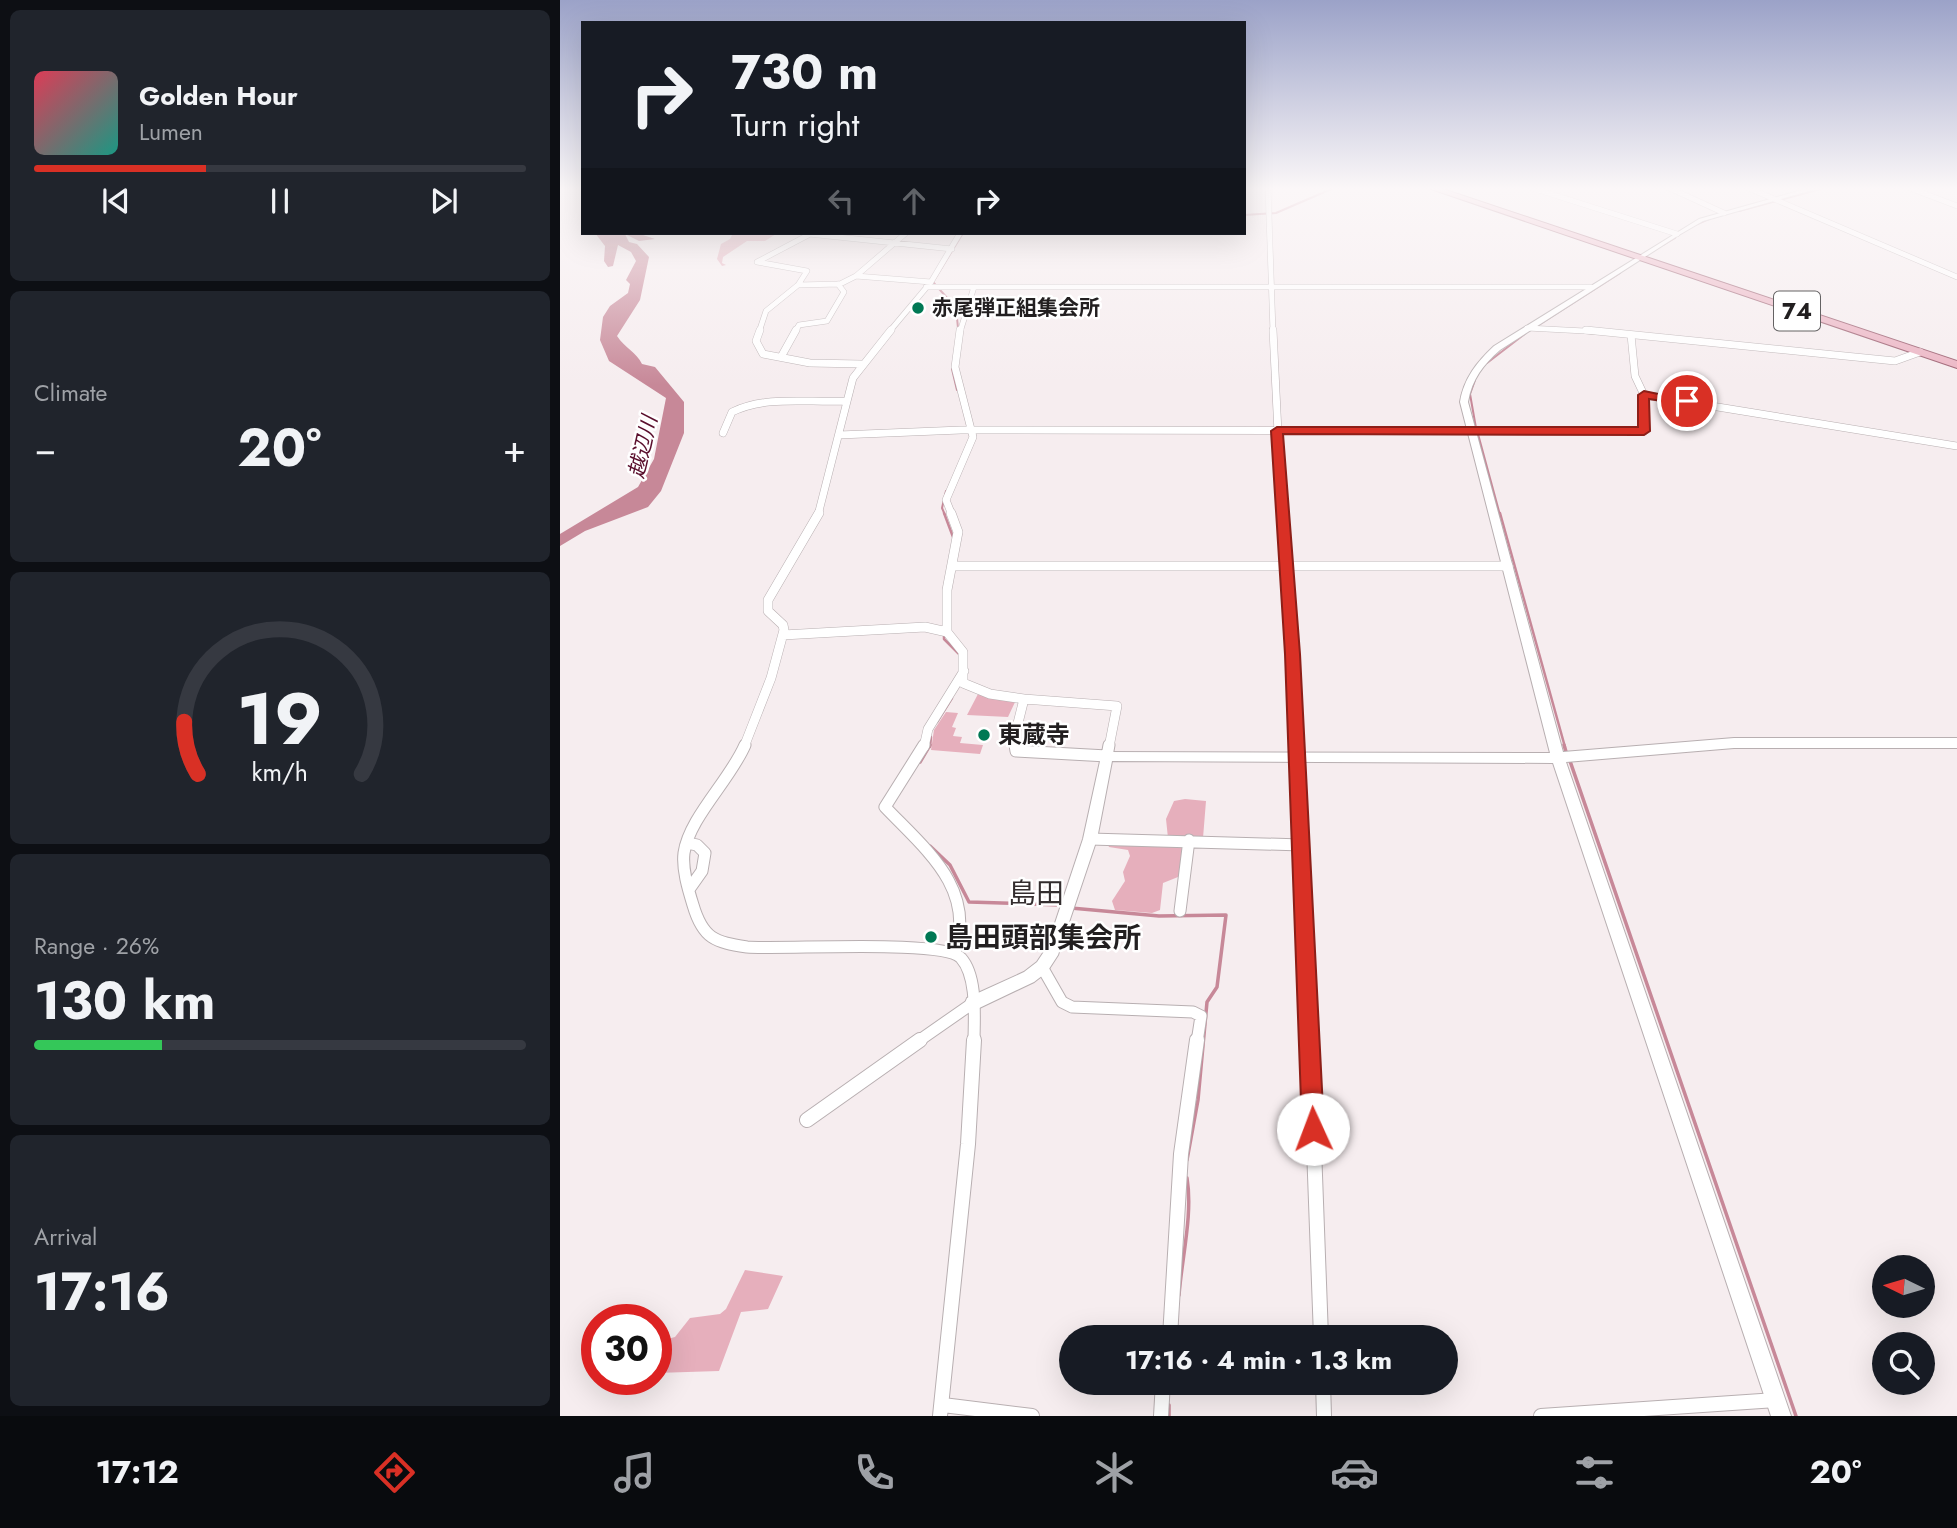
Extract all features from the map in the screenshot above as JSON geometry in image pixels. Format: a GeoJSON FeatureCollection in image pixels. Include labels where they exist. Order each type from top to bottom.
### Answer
{"type":"FeatureCollection","features":[{"type":"Feature","properties":{"kind":"main road","name":"74"},"geometry":{"type":"LineString","coordinates":[[1624,253],[1957,365]]}},
{"type":"Feature","properties":{"kind":"street"},"geometry":{"type":"LineString","coordinates":[[774,253],[757,262],[807,271],[798,285],[766,311],[757,334],[761,352],[810,363],[861,364]]}},
{"type":"Feature","properties":{"kind":"street"},"geometry":{"type":"LineString","coordinates":[[798,285],[838,284],[856,276],[883,253]]}},
{"type":"Feature","properties":{"kind":"street"},"geometry":{"type":"LineString","coordinates":[[949,253],[879,347],[861,364],[846,401],[813,525],[768,600],[768,611],[783,625],[783,635],[735,768],[687,843],[683,859],[699,923],[707,935],[732,945],[791,950],[887,945],[940,949],[955,953],[968,967],[973,1003],[974,1090],[941,1410],[1032,1416]]}},
{"type":"Feature","properties":{"kind":"street"},"geometry":{"type":"LineString","coordinates":[[1271,253],[1277,431],[1302,845],[1321,1325]]}},
{"type":"Feature","properties":{"kind":"street"},"geometry":{"type":"LineString","coordinates":[[1646,253],[1527,328],[1480,362],[1471,377],[1464,402],[1475,430],[1558,758],[1781,1416]]}},
{"type":"Feature","properties":{"kind":"street"},"geometry":{"type":"LineString","coordinates":[[1901,253],[1957,277]]}},
{"type":"Feature","properties":{"kind":"street"},"geometry":{"type":"LineString","coordinates":[[856,276],[974,288],[1591,287]]}},
{"type":"Feature","properties":{"kind":"street"},"geometry":{"type":"LineString","coordinates":[[781,357],[799,326],[827,321],[844,292],[838,284]]}},
{"type":"Feature","properties":{"kind":"street"},"geometry":{"type":"LineString","coordinates":[[947,632],[947,590],[958,532],[946,500],[970,450],[970,430],[955,366],[962,319],[974,288]]}},
{"type":"Feature","properties":{"kind":"street"},"geometry":{"type":"LineString","coordinates":[[1527,328],[1895,360],[1920,352]]}},
{"type":"Feature","properties":{"kind":"street"},"geometry":{"type":"LineString","coordinates":[[839,435],[970,430],[1644,431],[1644,395],[1642,383],[1634,376],[1631,335]]}},
{"type":"Feature","properties":{"kind":"street"},"geometry":{"type":"LineString","coordinates":[[1644,395],[1957,446]]}},
{"type":"Feature","properties":{"kind":"street"},"geometry":{"type":"LineString","coordinates":[[723,433],[732,412],[744,406],[766,402],[846,401]]}},
{"type":"Feature","properties":{"kind":"street"},"geometry":{"type":"LineString","coordinates":[[952,566],[1508,566]]}},
{"type":"Feature","properties":{"kind":"street"},"geometry":{"type":"LineString","coordinates":[[783,635],[925,627],[947,632],[962,649],[964,683],[969,689],[1024,698],[1118,706],[1090,839],[1059,934],[1042,967],[1029,977],[973,1003],[807,1120]]}},
{"type":"Feature","properties":{"kind":"street"},"geometry":{"type":"LineString","coordinates":[[955,953],[959,945],[961,916],[943,869],[885,807],[924,747],[928,729],[964,671]]}},
{"type":"Feature","properties":{"kind":"street"},"geometry":{"type":"LineString","coordinates":[[1024,698],[1014,739],[1016,751],[1107,756],[1558,758],[1734,743],[1957,743]]}},
{"type":"Feature","properties":{"kind":"street"},"geometry":{"type":"LineString","coordinates":[[1090,839],[1302,845]]}},
{"type":"Feature","properties":{"kind":"street"},"geometry":{"type":"LineString","coordinates":[[1181,911],[1189,840]]}},
{"type":"Feature","properties":{"kind":"street"},"geometry":{"type":"LineString","coordinates":[[687,843],[698,845],[705,853],[702,871],[690,888]]}},
{"type":"Feature","properties":{"kind":"street"},"geometry":{"type":"LineString","coordinates":[[1042,967],[1062,1002],[1072,1007],[1193,1012],[1201,1016],[1181,1154],[1171,1325]]}},
{"type":"Feature","properties":{"kind":"street"},"geometry":{"type":"LineString","coordinates":[[1161,1416],[1162,1395]]}},
{"type":"Feature","properties":{"kind":"street"},"geometry":{"type":"LineString","coordinates":[[1323,1395],[1324,1416]]}},
{"type":"Feature","properties":{"kind":"street"},"geometry":{"type":"LineString","coordinates":[[1541,1416],[1776,1400]]}},
{"type":"Feature","properties":{"kind":"shaded area"},"geometry":{"type":"Polygon","coordinates":[[[605,253],[616,253],[613,266],[608,267],[604,261],[605,253]]]}},
{"type":"Feature","properties":{"kind":"shaded area"},"geometry":{"type":"Polygon","coordinates":[[[632,253],[645,253],[649,257],[640,300],[617,336],[642,364],[655,367],[684,402],[684,433],[661,491],[648,507],[585,531],[560,546],[560,534],[638,487],[654,459],[666,398],[609,361],[600,340],[603,317],[610,306],[628,293],[630,284],[626,280],[636,261],[632,253]]]}},
{"type":"Feature","properties":{"kind":"shaded area"},"geometry":{"type":"Polygon","coordinates":[[[719,253],[729,253],[723,257],[722,263],[726,265],[722,266],[717,259],[719,253]]]}},
{"type":"Feature","properties":{"kind":"shaded area"},"geometry":{"type":"Polygon","coordinates":[[[978,694],[1016,700],[1008,717],[967,715],[978,694]]]}},
{"type":"Feature","properties":{"kind":"shaded area"},"geometry":{"type":"Polygon","coordinates":[[[946,712],[958,713],[952,727],[956,728],[953,736],[962,737],[960,743],[983,745],[980,754],[931,750],[934,730],[946,712]]]}},
{"type":"Feature","properties":{"kind":"shaded area"},"geometry":{"type":"Polygon","coordinates":[[[1174,801],[1206,801],[1203,838],[1194,839],[1178,877],[1163,883],[1160,910],[1152,913],[1115,910],[1112,901],[1125,881],[1123,872],[1130,856],[1128,850],[1109,847],[1107,842],[1168,838],[1166,819],[1174,801]]]}},
{"type":"Feature","properties":{"kind":"shaded area"},"geometry":{"type":"Polygon","coordinates":[[[745,1270],[783,1276],[768,1309],[741,1312],[719,1371],[672,1372],[672,1338],[690,1318],[720,1314],[726,1309],[745,1270]]]}},
{"type":"Feature","properties":{"kind":"waterway"},"geometry":{"type":"LineString","coordinates":[[951,253],[933,282],[956,308],[958,328]]}},
{"type":"Feature","properties":{"kind":"waterway"},"geometry":{"type":"LineString","coordinates":[[1537,326],[1620,273]]}},
{"type":"Feature","properties":{"kind":"waterway"},"geometry":{"type":"LineString","coordinates":[[1487,363],[1526,333]]}},
{"type":"Feature","properties":{"kind":"waterway"},"geometry":{"type":"LineString","coordinates":[[952,369],[957,390]]}},
{"type":"Feature","properties":{"kind":"waterway"},"geometry":{"type":"LineString","coordinates":[[1475,380],[1470,394],[1476,428]]}},
{"type":"Feature","properties":{"kind":"waterway"},"geometry":{"type":"LineString","coordinates":[[1478,434],[1500,515]]}},
{"type":"Feature","properties":{"kind":"waterway"},"geometry":{"type":"LineString","coordinates":[[945,515],[942,508],[946,491]]}},
{"type":"Feature","properties":{"kind":"waterway"},"geometry":{"type":"LineString","coordinates":[[944,513],[953,537]]}},
{"type":"Feature","properties":{"kind":"waterway"},"geometry":{"type":"LineString","coordinates":[[1500,513],[1565,747]]}},
{"type":"Feature","properties":{"kind":"waterway"},"geometry":{"type":"LineString","coordinates":[[944,634],[944,639],[960,655]]}},
{"type":"Feature","properties":{"kind":"waterway"},"geometry":{"type":"LineString","coordinates":[[937,722],[952,698]]}},
{"type":"Feature","properties":{"kind":"waterway"},"geometry":{"type":"LineString","coordinates":[[930,747],[931,737]]}},
{"type":"Feature","properties":{"kind":"waterway"},"geometry":{"type":"LineString","coordinates":[[920,762],[930,745]]}},
{"type":"Feature","properties":{"kind":"waterway"},"geometry":{"type":"LineString","coordinates":[[1564,745],[1567,755]]}},
{"type":"Feature","properties":{"kind":"waterway"},"geometry":{"type":"LineString","coordinates":[[1570,761],[1796,1416]]}},
{"type":"Feature","properties":{"kind":"waterway"},"geometry":{"type":"LineString","coordinates":[[930,846],[950,865],[969,902],[1061,905]]}},
{"type":"Feature","properties":{"kind":"waterway"},"geometry":{"type":"LineString","coordinates":[[1071,908],[1159,916],[1226,915],[1217,987],[1207,1002],[1198,1100],[1187,1160]]}},
{"type":"Feature","properties":{"kind":"waterway"},"geometry":{"type":"LineString","coordinates":[[1179,1295],[1188,1221],[1187,1178]]}},
{"type":"Feature","properties":{"kind":"waterway"},"geometry":{"type":"LineString","coordinates":[[1169,1405],[1169,1416]]}},
{"type":"Feature","properties":{"kind":"place","name":"赤尾弾正組集会所"},"geometry":{"type":"Point","coordinates":[918,308]}},
{"type":"Feature","properties":{"kind":"place","name":"東蔵寺"},"geometry":{"type":"Point","coordinates":[984,735]}},
{"type":"Feature","properties":{"kind":"place","name":"島田頭部集会所"},"geometry":{"type":"Point","coordinates":[931,937]}},
{"type":"Feature","properties":{"kind":"district","name":"島田"},"geometry":{"type":"Point","coordinates":[1036,893]}},
{"type":"Feature","properties":{"kind":"route"},"geometry":{"type":"LineString","coordinates":[[1313,1129],[1302,845],[1277,431],[1644,431],[1644,395],[1687,401]]}},
{"type":"Feature","properties":{"kind":"water label","name":"越辺川"},"geometry":{"type":"Point","coordinates":[643,447]}}]}
